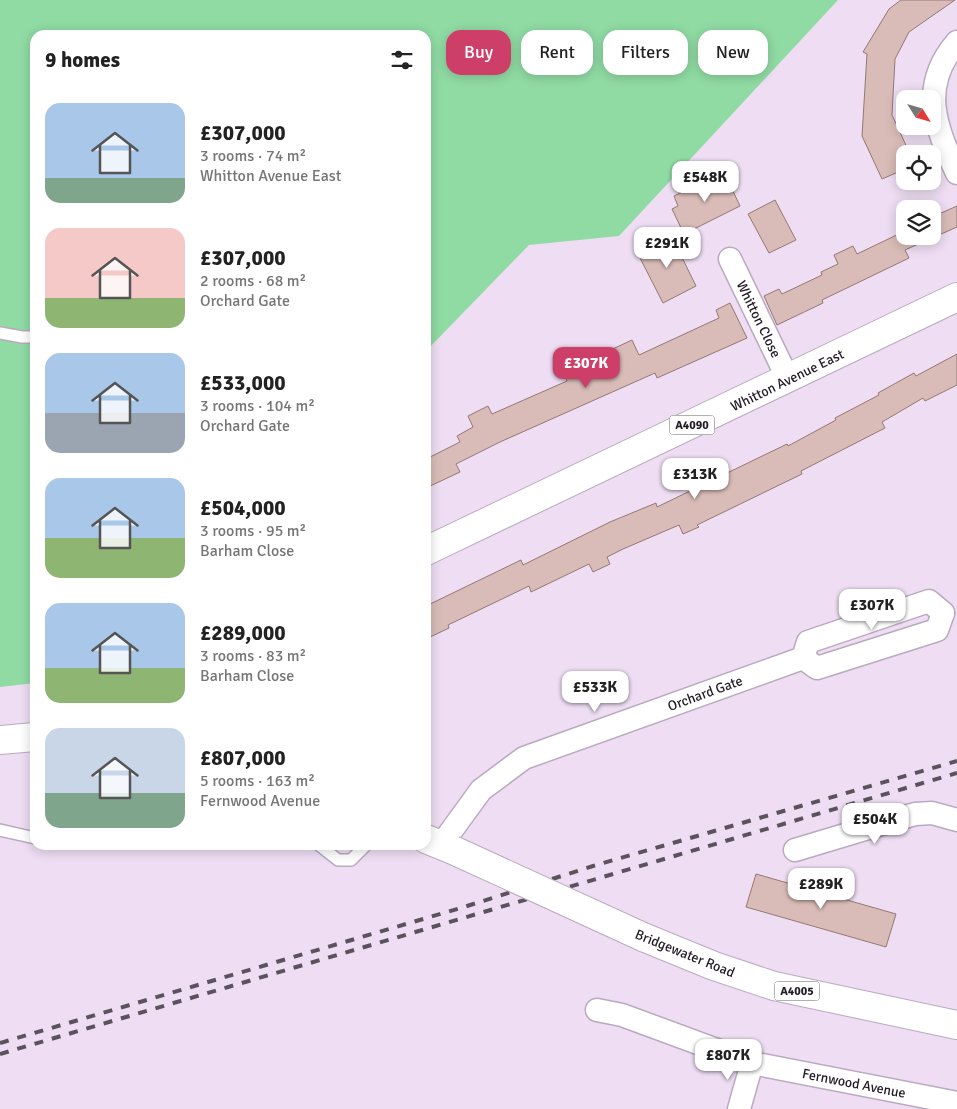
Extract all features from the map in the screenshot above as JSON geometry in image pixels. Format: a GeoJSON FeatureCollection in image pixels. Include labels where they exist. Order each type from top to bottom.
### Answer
{"type":"FeatureCollection","features":[{"type":"Feature","properties":{"kind":"main road","name":"Whitton Avenue East"},"geometry":{"type":"LineString","coordinates":[[431,549],[957,297]]}},
{"type":"Feature","properties":{"kind":"main road","name":"Bridgewater Road"},"geometry":{"type":"LineString","coordinates":[[440,845],[643,937],[714,966],[774,986],[957,1025]]}},
{"type":"Feature","properties":{"kind":"street"},"geometry":{"type":"LineString","coordinates":[[957,42],[947,54],[938,75],[932,104],[944,146],[957,173]]}},
{"type":"Feature","properties":{"kind":"street","name":"Whitton Close"},"geometry":{"type":"LineString","coordinates":[[730,259],[788,379]]}},
{"type":"Feature","properties":{"kind":"street","name":"Orchard Gate"},"geometry":{"type":"LineString","coordinates":[[440,845],[480,790],[524,758],[804,658],[808,642],[929,601],[950,611]]}},
{"type":"Feature","properties":{"kind":"street"},"geometry":{"type":"LineString","coordinates":[[795,850],[915,814],[932,813],[957,820]]}},
{"type":"Feature","properties":{"kind":"street","name":"Fernwood Avenue"},"geometry":{"type":"LineString","coordinates":[[597,1010],[622,1015],[752,1063],[957,1103]]}},
{"type":"Feature","properties":{"kind":"street"},"geometry":{"type":"LineString","coordinates":[[740,1109],[752,1063]]}},
{"type":"Feature","properties":{"kind":"lane"},"geometry":{"type":"LineString","coordinates":[[0,333],[30,337]]}},
{"type":"Feature","properties":{"kind":"lane"},"geometry":{"type":"LineString","coordinates":[[0,830],[30,837]]}},
{"type":"Feature","properties":{"kind":"lane"},"geometry":{"type":"LineString","coordinates":[[325,850],[338,860],[351,860],[361,850]]}},
{"type":"Feature","properties":{"kind":"green space"},"geometry":{"type":"Polygon","coordinates":[[[0,0],[838,0],[619,236],[529,245],[431,346],[431,30],[30,30],[30,684],[0,687],[0,0]]]}},
{"type":"Feature","properties":{"kind":"building"},"geometry":{"type":"Polygon","coordinates":[[[901,0],[955,0],[909,32],[895,59],[892,115],[896,124],[896,135],[901,135],[906,145],[896,145],[896,173],[882,179],[862,136],[867,54],[863,52],[889,9],[901,0]]]}},
{"type":"Feature","properties":{"kind":"building"},"geometry":{"type":"Polygon","coordinates":[[[724,172],[740,206],[684,234],[672,209],[678,206],[674,196],[724,172]]]}},
{"type":"Feature","properties":{"kind":"building"},"geometry":{"type":"Polygon","coordinates":[[[775,200],[796,240],[769,253],[748,214],[775,200]]]}},
{"type":"Feature","properties":{"kind":"building"},"geometry":{"type":"Polygon","coordinates":[[[957,206],[957,227],[941,234],[941,213],[957,206]]]}},
{"type":"Feature","properties":{"kind":"building"},"geometry":{"type":"Polygon","coordinates":[[[671,235],[696,286],[663,303],[637,252],[671,235]]]}},
{"type":"Feature","properties":{"kind":"building"},"geometry":{"type":"Polygon","coordinates":[[[896,235],[896,245],[916,245],[905,250],[909,258],[822,300],[823,303],[777,325],[764,296],[779,289],[782,294],[822,275],[821,272],[838,264],[834,255],[853,246],[857,254],[896,235]]]}},
{"type":"Feature","properties":{"kind":"building"},"geometry":{"type":"Polygon","coordinates":[[[730,303],[747,338],[657,378],[655,373],[500,442],[456,464],[460,472],[431,486],[431,456],[460,442],[457,436],[473,427],[468,416],[488,406],[492,414],[567,381],[563,372],[632,340],[639,355],[719,318],[716,310],[730,303]]]}},
{"type":"Feature","properties":{"kind":"building"},"geometry":{"type":"Polygon","coordinates":[[[957,354],[957,385],[925,401],[923,398],[882,422],[885,428],[801,471],[802,474],[697,525],[699,527],[683,534],[679,525],[607,557],[610,564],[593,572],[589,564],[531,592],[529,586],[448,625],[449,628],[431,637],[431,604],[521,560],[523,565],[610,522],[656,503],[657,507],[787,444],[788,446],[836,420],[835,418],[879,395],[878,393],[914,373],[916,376],[957,354]]]}},
{"type":"Feature","properties":{"kind":"building"},"geometry":{"type":"Polygon","coordinates":[[[756,874],[896,914],[886,947],[746,907],[756,874]]]}},
{"type":"Feature","properties":{"kind":"railway"},"geometry":{"type":"LineString","coordinates":[[0,1043],[464,907],[593,866],[957,761]]}},
{"type":"Feature","properties":{"kind":"railway"},"geometry":{"type":"LineString","coordinates":[[0,1054],[957,773]]}}]}
